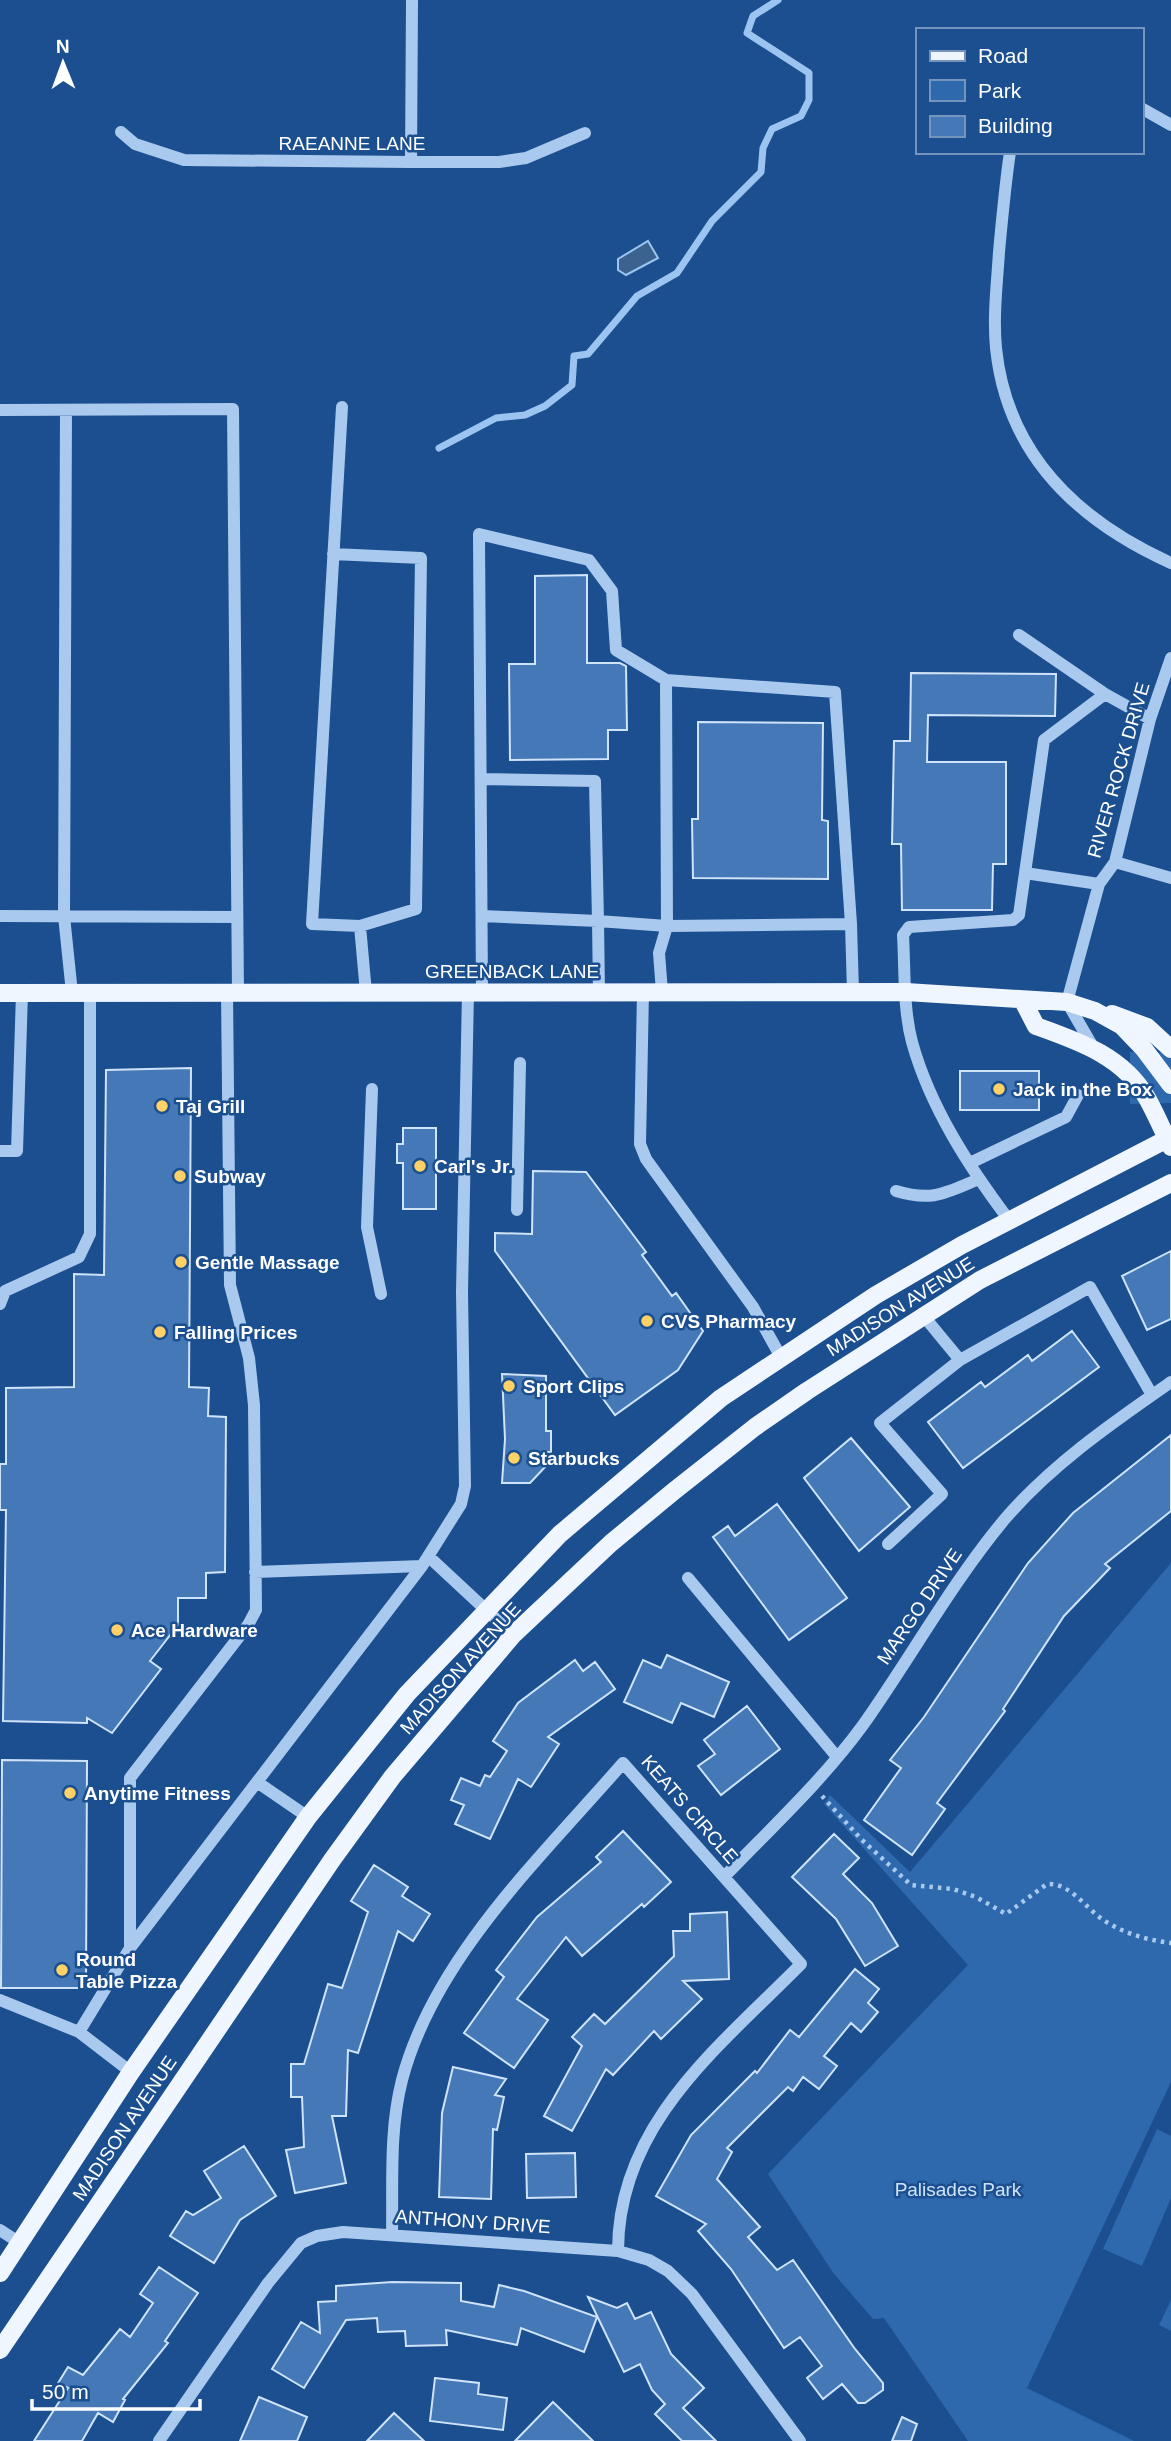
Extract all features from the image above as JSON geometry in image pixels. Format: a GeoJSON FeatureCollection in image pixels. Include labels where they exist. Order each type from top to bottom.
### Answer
{"type":"FeatureCollection","features":[{"type":"Feature","properties":{"kind":"main road","name":"GREENBACK LANE"},"geometry":{"type":"LineString","coordinates":[[0,993],[906,992],[1067,1002],[1095,1011],[1122,1026],[1144,1049],[1171,1085]]}},
{"type":"Feature","properties":{"kind":"main road"},"geometry":{"type":"LineString","coordinates":[[1023,1001],[1036,1026],[1093,1046],[1126,1072],[1146,1096],[1170,1141]]}},
{"type":"Feature","properties":{"kind":"main road"},"geometry":{"type":"LineString","coordinates":[[1095,1011],[1114,1014],[1147,1027],[1171,1049]]}},
{"type":"Feature","properties":{"kind":"main road","name":"MADISON AVENUE"},"geometry":{"type":"LineString","coordinates":[[0,2273],[131,2072],[308,1817],[407,1694],[561,1534],[721,1398],[876,1295],[1009,1220],[1170,1141]]}},
{"type":"Feature","properties":{"kind":"main road","name":"MADISON AVENUE"},"geometry":{"type":"LineString","coordinates":[[0,2350],[332,1860],[393,1776],[513,1635],[611,1543],[745,1435],[922,1314],[980,1280],[1171,1182]]}},
{"type":"Feature","properties":{"kind":"street"},"geometry":{"type":"LineString","coordinates":[[411,162],[412,0]]}},
{"type":"Feature","properties":{"kind":"street"},"geometry":{"type":"LineString","coordinates":[[1143,109],[1171,125]]}},
{"type":"Feature","properties":{"kind":"street","name":"RAEANNE LANE"},"geometry":{"type":"LineString","coordinates":[[121,132],[143,148],[184,160],[411,162],[499,162],[526,158],[584,133]]}},
{"type":"Feature","properties":{"kind":"street"},"geometry":{"type":"LineString","coordinates":[[1010,154],[994,314],[996,350],[1014,418],[1030,450],[1075,505],[1103,528],[1171,563]]}},
{"type":"Feature","properties":{"kind":"street"},"geometry":{"type":"LineString","coordinates":[[333,554],[421,558],[416,909],[360,926],[312,924],[333,554],[342,407]]}},
{"type":"Feature","properties":{"kind":"street"},"geometry":{"type":"LineString","coordinates":[[0,410],[233,409],[237,917],[232,992],[230,1285],[249,1358],[254,1405],[256,1610],[248,1625],[130,1778],[130,1948]]}},
{"type":"Feature","properties":{"kind":"street"},"geometry":{"type":"LineString","coordinates":[[65,410],[64,916],[72,993]]}},
{"type":"Feature","properties":{"kind":"street"},"geometry":{"type":"LineString","coordinates":[[79,2032],[130,1948],[425,1561],[461,1504],[465,1486],[462,1292],[475,992],[482,916],[479,534],[589,560],[612,592],[616,650],[666,680],[835,692],[853,992]]}},
{"type":"Feature","properties":{"kind":"street"},"geometry":{"type":"LineString","coordinates":[[1019,635],[1105,694],[1150,719]]}},
{"type":"Feature","properties":{"kind":"street","name":"RIVER ROCK DRIVE"},"geometry":{"type":"LineString","coordinates":[[1067,1002],[1099,884],[1115,862],[1150,719],[1171,658]]}},
{"type":"Feature","properties":{"kind":"street"},"geometry":{"type":"LineString","coordinates":[[662,992],[659,953],[667,926],[666,680]]}},
{"type":"Feature","properties":{"kind":"street"},"geometry":{"type":"LineString","coordinates":[[1009,1220],[979,1179],[928,1089],[912,1039],[903,935],[909,927],[1013,920],[1019,915],[1044,740],[1105,694]]}},
{"type":"Feature","properties":{"kind":"street"},"geometry":{"type":"LineString","coordinates":[[482,779],[595,781],[599,992]]}},
{"type":"Feature","properties":{"kind":"street"},"geometry":{"type":"LineString","coordinates":[[1115,862],[1171,878]]}},
{"type":"Feature","properties":{"kind":"street"},"geometry":{"type":"LineString","coordinates":[[1025,873],[1099,884]]}},
{"type":"Feature","properties":{"kind":"street"},"geometry":{"type":"LineString","coordinates":[[0,916],[237,917]]}},
{"type":"Feature","properties":{"kind":"street"},"geometry":{"type":"LineString","coordinates":[[482,916],[667,926],[851,924]]}},
{"type":"Feature","properties":{"kind":"street"},"geometry":{"type":"LineString","coordinates":[[360,926],[366,992]]}},
{"type":"Feature","properties":{"kind":"street"},"geometry":{"type":"LineString","coordinates":[[0,1304],[5,1291],[79,1257],[90,1234],[90,992]]}},
{"type":"Feature","properties":{"kind":"street"},"geometry":{"type":"LineString","coordinates":[[642,992],[640,1144],[646,1159],[753,1307],[782,1359]]}},
{"type":"Feature","properties":{"kind":"street"},"geometry":{"type":"LineString","coordinates":[[0,1151],[17,1151],[22,993]]}},
{"type":"Feature","properties":{"kind":"street"},"geometry":{"type":"LineString","coordinates":[[1067,1002],[1093,1046]]}},
{"type":"Feature","properties":{"kind":"street"},"geometry":{"type":"LineString","coordinates":[[517,1210],[520,1063]]}},
{"type":"Feature","properties":{"kind":"street"},"geometry":{"type":"LineString","coordinates":[[372,1089],[368,1227],[381,1294]]}},
{"type":"Feature","properties":{"kind":"street"},"geometry":{"type":"LineString","coordinates":[[970,1163],[1066,1117],[1077,1095]]}},
{"type":"Feature","properties":{"kind":"street"},"geometry":{"type":"LineString","coordinates":[[896,1191],[918,1198],[936,1197],[979,1179]]}},
{"type":"Feature","properties":{"kind":"street"},"geometry":{"type":"LineString","coordinates":[[888,1544],[942,1494],[880,1423],[960,1360],[1090,1287],[1152,1395]]}},
{"type":"Feature","properties":{"kind":"street"},"geometry":{"type":"LineString","coordinates":[[922,1314],[960,1360]]}},
{"type":"Feature","properties":{"kind":"street","name":"MARGO DRIVE"},"geometry":{"type":"LineString","coordinates":[[724,1877],[813,1785],[862,1726],[970,1564],[1006,1519],[1046,1478],[1106,1428],[1171,1382]]}},
{"type":"Feature","properties":{"kind":"street"},"geometry":{"type":"LineString","coordinates":[[255,1572],[425,1561],[487,1608],[513,1635]]}},
{"type":"Feature","properties":{"kind":"street"},"geometry":{"type":"LineString","coordinates":[[688,1578],[837,1757]]}},
{"type":"Feature","properties":{"kind":"street","name":"KEATS CIRCLE"},"geometry":{"type":"LineString","coordinates":[[392,2235],[396,2116],[412,2048],[433,2000],[512,1890],[624,1763],[801,1964],[679,2089],[657,2117],[628,2182],[618,2251]]}},
{"type":"Feature","properties":{"kind":"street"},"geometry":{"type":"LineString","coordinates":[[257,1782],[308,1817]]}},
{"type":"Feature","properties":{"kind":"street"},"geometry":{"type":"LineString","coordinates":[[0,2000],[79,2032],[131,2072]]}},
{"type":"Feature","properties":{"kind":"street"},"geometry":{"type":"LineString","coordinates":[[0,2230],[20,2243]]}},
{"type":"Feature","properties":{"kind":"street","name":"ANTHONY DRIVE"},"geometry":{"type":"LineString","coordinates":[[159,2441],[268,2283],[301,2243],[317,2236],[343,2232],[618,2251],[649,2260],[668,2271],[692,2294],[800,2441]]}},
{"type":"Feature","properties":{"kind":"path"},"geometry":{"type":"LineString","coordinates":[[813,1785],[862,1840],[911,1885],[953,1889],[976,1897],[1006,1914],[1046,1884],[1055,1884],[1073,1894],[1102,1919],[1118,1928],[1144,1938],[1171,1943]]}},
{"type":"Feature","properties":{"kind":"green space"},"geometry":{"type":"Polygon","coordinates":[[[1130,1052],[1171,1053],[1171,1103],[1130,1104],[1130,1052]]]}},
{"type":"Feature","properties":{"kind":"green space","name":"Palisades Park"},"geometry":{"type":"Polygon","coordinates":[[[1171,1563],[1171,2082],[1027,2388],[1134,2441],[968,2441],[884,2318],[873,2319],[834,2274],[768,2174],[968,1965],[824,1804],[830,1795],[910,1872],[1171,1563]]]}},
{"type":"Feature","properties":{"kind":"green space"},"geometry":{"type":"Polygon","coordinates":[[[1157,2129],[1171,2136],[1171,2198],[1142,2266],[1103,2249],[1157,2129]]]}},
{"type":"Feature","properties":{"kind":"green space"},"geometry":{"type":"Polygon","coordinates":[[[1171,2300],[1171,2331],[1159,2325],[1171,2300]]]}},
{"type":"Feature","properties":{"kind":"shaded area"},"geometry":{"type":"Polygon","coordinates":[[[648,241],[658,258],[626,275],[618,270],[618,259],[648,241]]]}},
{"type":"Feature","properties":{"kind":"building"},"geometry":{"type":"Polygon","coordinates":[[[587,575],[587,663],[620,663],[626,666],[627,730],[608,730],[608,759],[510,760],[509,664],[535,664],[535,576],[587,575]]]}},
{"type":"Feature","properties":{"kind":"building"},"geometry":{"type":"Polygon","coordinates":[[[911,673],[1056,674],[1055,716],[928,715],[927,762],[1006,762],[1006,864],[993,864],[992,910],[902,910],[901,844],[892,844],[894,741],[910,741],[911,673]]]}},
{"type":"Feature","properties":{"kind":"building"},"geometry":{"type":"Polygon","coordinates":[[[698,722],[823,723],[822,820],[828,821],[828,879],[693,878],[692,819],[698,819],[698,722]]]}},
{"type":"Feature","properties":{"kind":"building"},"geometry":{"type":"Polygon","coordinates":[[[191,1068],[189,1387],[209,1388],[208,1416],[226,1417],[225,1572],[206,1573],[206,1598],[178,1598],[178,1625],[150,1661],[161,1669],[112,1733],[87,1718],[87,1723],[3,1721],[6,1510],[0,1510],[0,1464],[6,1464],[6,1388],[74,1387],[74,1274],[104,1275],[106,1070],[191,1068]]]}},
{"type":"Feature","properties":{"kind":"building"},"geometry":{"type":"Polygon","coordinates":[[[960,1071],[1039,1071],[1039,1110],[960,1110],[960,1071]]]}},
{"type":"Feature","properties":{"kind":"building"},"geometry":{"type":"Polygon","coordinates":[[[403,1128],[436,1128],[436,1209],[403,1209],[403,1163],[397,1163],[397,1144],[403,1144],[403,1128]]]}},
{"type":"Feature","properties":{"kind":"building"},"geometry":{"type":"Polygon","coordinates":[[[533,1171],[586,1172],[646,1252],[642,1255],[672,1296],[676,1293],[703,1331],[678,1370],[615,1415],[495,1251],[495,1233],[532,1234],[533,1171]]]}},
{"type":"Feature","properties":{"kind":"building"},"geometry":{"type":"Polygon","coordinates":[[[1171,1251],[1171,1319],[1147,1330],[1122,1276],[1171,1251]]]}},
{"type":"Feature","properties":{"kind":"building"},"geometry":{"type":"Polygon","coordinates":[[[1072,1331],[1099,1367],[963,1468],[928,1422],[981,1382],[985,1387],[1028,1355],[1032,1361],[1072,1331]]]}},
{"type":"Feature","properties":{"kind":"building"},"geometry":{"type":"Polygon","coordinates":[[[502,1374],[546,1376],[546,1431],[551,1431],[551,1452],[546,1452],[546,1466],[530,1483],[502,1483],[505,1439],[502,1374]]]}},
{"type":"Feature","properties":{"kind":"building"},"geometry":{"type":"Polygon","coordinates":[[[1171,1435],[1171,1511],[1105,1564],[1110,1568],[1064,1616],[1003,1709],[1005,1711],[937,1803],[945,1809],[912,1855],[864,1820],[901,1768],[890,1760],[924,1717],[1028,1563],[1073,1513],[1171,1435]]]}},
{"type":"Feature","properties":{"kind":"building"},"geometry":{"type":"Polygon","coordinates":[[[851,1438],[910,1507],[859,1551],[804,1478],[851,1438]]]}},
{"type":"Feature","properties":{"kind":"building"},"geometry":{"type":"Polygon","coordinates":[[[777,1504],[847,1598],[789,1640],[713,1537],[728,1526],[735,1536],[777,1504]]]}},
{"type":"Feature","properties":{"kind":"building"},"geometry":{"type":"Polygon","coordinates":[[[667,1655],[729,1682],[714,1717],[681,1703],[672,1723],[624,1702],[643,1660],[661,1668],[667,1655]]]}},
{"type":"Feature","properties":{"kind":"building"},"geometry":{"type":"Polygon","coordinates":[[[575,1660],[583,1671],[595,1662],[615,1689],[548,1737],[559,1744],[531,1787],[518,1779],[490,1839],[455,1824],[464,1805],[451,1800],[461,1778],[480,1786],[485,1775],[490,1777],[507,1751],[493,1741],[518,1703],[575,1660]]]}},
{"type":"Feature","properties":{"kind":"building"},"geometry":{"type":"Polygon","coordinates":[[[747,1706],[780,1749],[721,1795],[698,1766],[715,1754],[704,1740],[747,1706]]]}},
{"type":"Feature","properties":{"kind":"building"},"geometry":{"type":"Polygon","coordinates":[[[2,1760],[87,1761],[86,1988],[1,1988],[2,1760]]]}},
{"type":"Feature","properties":{"kind":"building"},"geometry":{"type":"Polygon","coordinates":[[[623,1831],[671,1882],[582,1956],[566,1937],[517,1999],[548,2020],[514,2068],[464,2033],[504,1977],[496,1970],[537,1917],[601,1862],[596,1857],[623,1831]]]}},
{"type":"Feature","properties":{"kind":"building"},"geometry":{"type":"Polygon","coordinates":[[[834,1834],[859,1858],[843,1874],[872,1903],[898,1946],[865,1966],[836,1919],[792,1877],[834,1834]]]}},
{"type":"Feature","properties":{"kind":"building"},"geometry":{"type":"Polygon","coordinates":[[[374,1865],[408,1887],[402,1896],[430,1914],[413,1941],[398,1931],[358,2053],[348,2050],[346,2116],[332,2116],[346,2183],[295,2193],[286,2150],[304,2147],[302,2097],[291,2097],[291,2064],[304,2064],[328,1984],[342,1988],[368,1912],[351,1901],[374,1865]]]}},
{"type":"Feature","properties":{"kind":"building"},"geometry":{"type":"Polygon","coordinates":[[[727,1912],[729,1979],[683,1981],[702,1999],[661,2039],[654,2031],[613,2075],[606,2069],[572,2131],[544,2116],[582,2046],[572,2037],[594,2014],[605,2024],[674,1956],[673,1931],[690,1931],[690,1914],[727,1912]]]}},
{"type":"Feature","properties":{"kind":"building"},"geometry":{"type":"Polygon","coordinates":[[[855,1969],[879,1989],[868,2003],[878,2012],[861,2032],[851,2023],[824,2056],[837,2066],[819,2089],[803,2077],[793,2091],[788,2087],[727,2148],[732,2152],[717,2179],[760,2227],[748,2237],[777,2270],[793,2260],[855,2349],[883,2383],[883,2390],[865,2403],[858,2403],[842,2384],[823,2399],[807,2378],[822,2366],[800,2337],[784,2348],[731,2269],[698,2231],[706,2224],[656,2196],[691,2135],[755,2071],[757,2073],[790,2030],[799,2037],[855,1969]]]}},
{"type":"Feature","properties":{"kind":"building"},"geometry":{"type":"Polygon","coordinates":[[[453,2067],[506,2079],[495,2095],[504,2097],[497,2130],[493,2129],[491,2199],[439,2197],[442,2113],[453,2067]]]}},
{"type":"Feature","properties":{"kind":"building"},"geometry":{"type":"Polygon","coordinates":[[[244,2146],[276,2196],[240,2220],[214,2263],[170,2236],[186,2211],[193,2215],[221,2198],[204,2171],[244,2146]]]}},
{"type":"Feature","properties":{"kind":"building"},"geometry":{"type":"Polygon","coordinates":[[[575,2153],[576,2197],[527,2198],[526,2154],[575,2153]]]}},
{"type":"Feature","properties":{"kind":"building"},"geometry":{"type":"Polygon","coordinates":[[[159,2267],[198,2293],[165,2341],[168,2343],[123,2399],[125,2400],[113,2422],[98,2413],[82,2441],[34,2441],[68,2388],[58,2383],[68,2367],[83,2375],[120,2329],[130,2337],[153,2303],[140,2294],[159,2267]]]}},
{"type":"Feature","properties":{"kind":"building"},"geometry":{"type":"Polygon","coordinates":[[[392,2282],[461,2283],[461,2301],[494,2307],[499,2285],[597,2317],[584,2352],[521,2328],[517,2345],[446,2330],[447,2345],[406,2346],[405,2331],[378,2332],[377,2318],[346,2320],[304,2388],[272,2369],[301,2322],[320,2333],[318,2302],[336,2301],[336,2286],[392,2282]]]}},
{"type":"Feature","properties":{"kind":"building"},"geometry":{"type":"Polygon","coordinates":[[[588,2297],[617,2308],[627,2303],[635,2319],[651,2312],[671,2354],[704,2388],[683,2408],[716,2441],[682,2441],[655,2414],[665,2404],[652,2390],[640,2364],[624,2372],[588,2297]]]}},
{"type":"Feature","properties":{"kind":"building"},"geometry":{"type":"Polygon","coordinates":[[[435,2378],[479,2383],[478,2394],[507,2398],[503,2430],[430,2421],[435,2378]]]}},
{"type":"Feature","properties":{"kind":"building"},"geometry":{"type":"Polygon","coordinates":[[[259,2397],[307,2417],[297,2441],[240,2441],[259,2397]]]}},
{"type":"Feature","properties":{"kind":"building"},"geometry":{"type":"Polygon","coordinates":[[[553,2402],[593,2441],[515,2441],[553,2402]]]}},
{"type":"Feature","properties":{"kind":"building"},"geometry":{"type":"Polygon","coordinates":[[[394,2413],[424,2441],[367,2441],[394,2413]]]}},
{"type":"Feature","properties":{"kind":"building"},"geometry":{"type":"Polygon","coordinates":[[[902,2417],[917,2424],[911,2441],[892,2441],[902,2417]]]}},
{"type":"Feature","properties":{"kind":"waterway"},"geometry":{"type":"LineString","coordinates":[[439,448],[496,418],[525,415],[545,406],[572,385],[574,356],[588,354],[637,296],[677,273],[712,221],[761,172],[763,148],[772,129],[801,116],[809,100],[809,73],[747,33],[753,16],[778,0]]}},
{"type":"Feature","properties":{"kind":"place","name":"Jack in the Box"},"geometry":{"type":"Point","coordinates":[999,1089]}},
{"type":"Feature","properties":{"kind":"place","name":"Taj Grill"},"geometry":{"type":"Point","coordinates":[162,1106]}},
{"type":"Feature","properties":{"kind":"place","name":"Carl's Jr."},"geometry":{"type":"Point","coordinates":[420,1166]}},
{"type":"Feature","properties":{"kind":"place","name":"Subway"},"geometry":{"type":"Point","coordinates":[180,1176]}},
{"type":"Feature","properties":{"kind":"place","name":"Gentle Massage"},"geometry":{"type":"Point","coordinates":[181,1262]}},
{"type":"Feature","properties":{"kind":"place","name":"CVS Pharmacy"},"geometry":{"type":"Point","coordinates":[647,1321]}},
{"type":"Feature","properties":{"kind":"place","name":"Falling Prices"},"geometry":{"type":"Point","coordinates":[160,1332]}},
{"type":"Feature","properties":{"kind":"place","name":"Sport Clips"},"geometry":{"type":"Point","coordinates":[509,1386]}},
{"type":"Feature","properties":{"kind":"place","name":"Starbucks"},"geometry":{"type":"Point","coordinates":[514,1458]}},
{"type":"Feature","properties":{"kind":"place","name":"Ace Hardware"},"geometry":{"type":"Point","coordinates":[117,1630]}},
{"type":"Feature","properties":{"kind":"place","name":"Anytime Fitness"},"geometry":{"type":"Point","coordinates":[70,1793]}},
{"type":"Feature","properties":{"kind":"place","name":"Round Table Pizza"},"geometry":{"type":"Point","coordinates":[62,1970]}}]}
